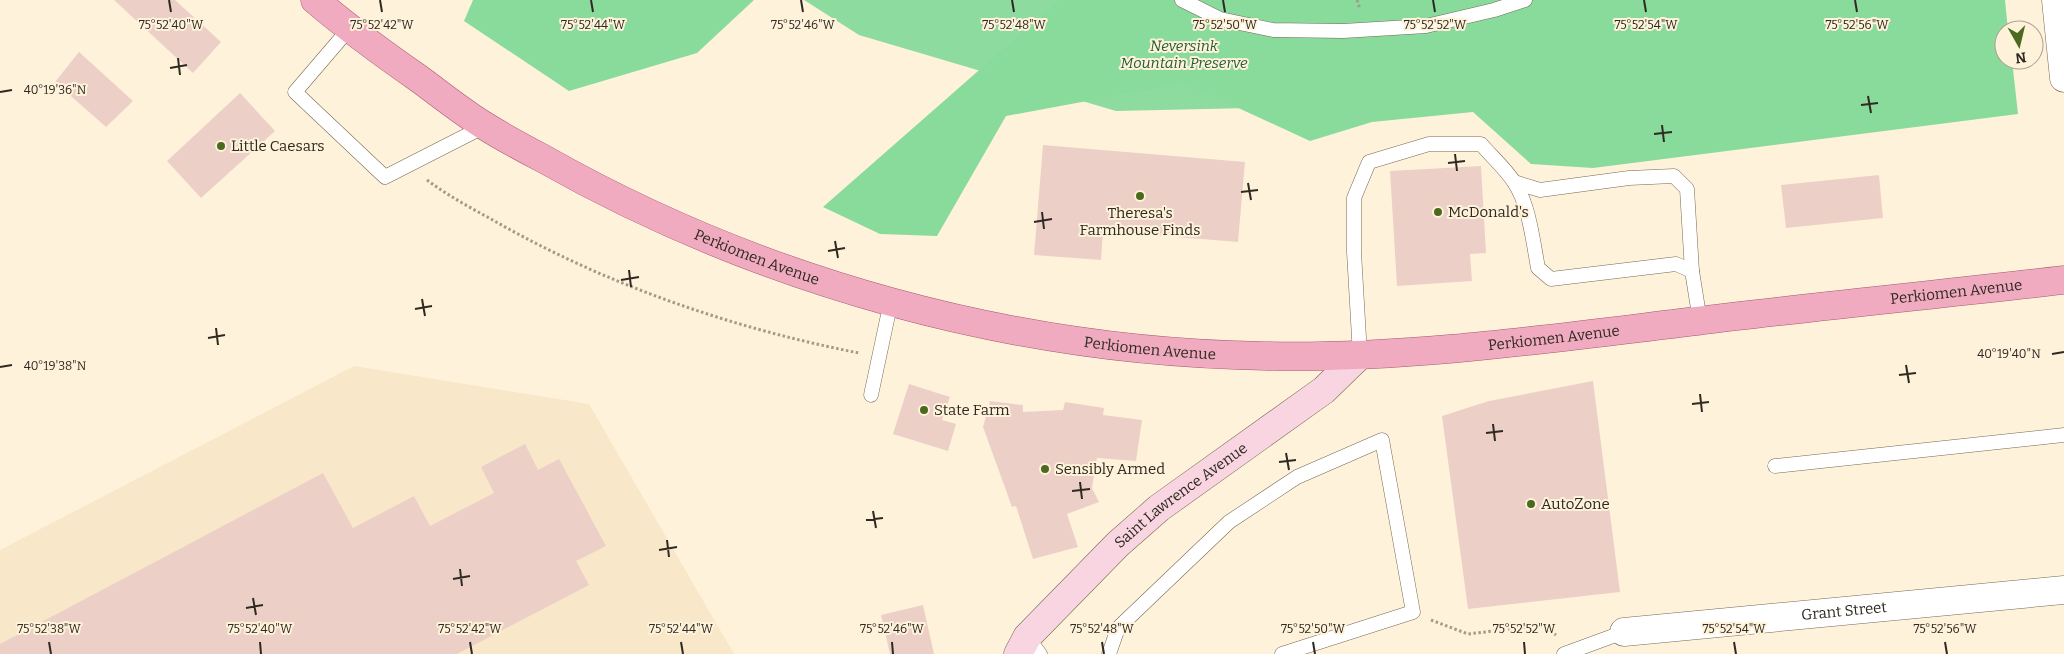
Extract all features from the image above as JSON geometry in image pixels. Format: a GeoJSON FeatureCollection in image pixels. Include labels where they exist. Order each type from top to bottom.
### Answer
{"type":"FeatureCollection","features":[{"type":"Feature","properties":{"kind":"main road","name":"Perkiomen Avenue"},"geometry":{"type":"LineString","coordinates":[[315,0],[349,29],[485,126],[588,184],[657,217],[722,245],[829,284],[929,312],[1022,332],[1101,345],[1185,353],[1265,356],[1360,355],[1470,346],[2064,280]]}},
{"type":"Feature","properties":{"kind":"main road","name":"Saint Lawrence Avenue"},"geometry":{"type":"LineString","coordinates":[[1028,648],[1118,544],[1159,508],[1324,390],[1360,355]]}},
{"type":"Feature","properties":{"kind":"street"},"geometry":{"type":"LineString","coordinates":[[2059,2],[2064,78]]}},
{"type":"Feature","properties":{"kind":"street","name":"Grant Street"},"geometry":{"type":"LineString","coordinates":[[1624,632],[2064,590]]}},
{"type":"Feature","properties":{"kind":"lane"},"geometry":{"type":"LineString","coordinates":[[1182,0],[1220,19],[1273,30],[1343,31],[1426,26],[1494,10],[1525,0]]}},
{"type":"Feature","properties":{"kind":"lane"},"geometry":{"type":"LineString","coordinates":[[349,29],[296,92],[385,177],[485,126]]}},
{"type":"Feature","properties":{"kind":"lane"},"geometry":{"type":"LineString","coordinates":[[1360,355],[1354,252],[1354,198],[1368,162],[1429,144],[1481,144],[1514,182],[1528,218],[1538,268],[1551,279],[1676,264],[1692,271]]}},
{"type":"Feature","properties":{"kind":"lane"},"geometry":{"type":"LineString","coordinates":[[1514,182],[1540,190],[1629,178],[1674,176],[1687,189],[1692,271],[1700,321]]}},
{"type":"Feature","properties":{"kind":"lane"},"geometry":{"type":"LineString","coordinates":[[871,394],[892,302]]}},
{"type":"Feature","properties":{"kind":"lane"},"geometry":{"type":"LineString","coordinates":[[1775,466],[2064,435]]}},
{"type":"Feature","properties":{"kind":"lane"},"geometry":{"type":"LineString","coordinates":[[1109,654],[1118,628],[1229,522],[1297,477],[1382,440],[1413,612],[1282,654]]}},
{"type":"Feature","properties":{"kind":"lane"},"geometry":{"type":"LineString","coordinates":[[1564,654],[1624,632]]}},
{"type":"Feature","properties":{"kind":"path"},"geometry":{"type":"LineString","coordinates":[[428,181],[523,238],[644,292],[775,334],[879,357]]}},
{"type":"Feature","properties":{"kind":"path"},"geometry":{"type":"LineString","coordinates":[[1413,612],[1468,634],[1544,625]]}},
{"type":"Feature","properties":{"kind":"shaded area"},"geometry":{"type":"Polygon","coordinates":[[[354,366],[589,404],[734,654],[0,654],[0,550],[354,366]]]}},
{"type":"Feature","properties":{"kind":"green space"},"geometry":{"type":"Polygon","coordinates":[[[473,0],[754,0],[697,53],[569,91],[464,21],[473,0]]]}},
{"type":"Feature","properties":{"kind":"green space","name":"Neversink Mountain Preserve"},"geometry":{"type":"Polygon","coordinates":[[[804,0],[1595,0],[1295,107],[1116,111],[859,35],[804,0]]]}},
{"type":"Feature","properties":{"kind":"green space"},"geometry":{"type":"Polygon","coordinates":[[[1059,0],[2005,0],[2007,20],[1994,20],[1994,70],[2013,70],[2018,114],[1593,168],[1531,164],[1473,112],[1372,122],[1310,141],[1184,83],[1006,116],[937,236],[880,234],[823,207],[1059,0]]]}},
{"type":"Feature","properties":{"kind":"building"},"geometry":{"type":"Polygon","coordinates":[[[114,0],[175,0],[221,42],[193,73],[114,0]]]}},
{"type":"Feature","properties":{"kind":"building"},"geometry":{"type":"Polygon","coordinates":[[[79,52],[133,101],[106,127],[55,82],[79,52]]]}},
{"type":"Feature","properties":{"kind":"building","name":"Little Caesars"},"geometry":{"type":"Polygon","coordinates":[[[240,93],[275,131],[201,198],[167,161],[240,93]]]}},
{"type":"Feature","properties":{"kind":"building","name":"Theresa's Farmhouse Finds"},"geometry":{"type":"Polygon","coordinates":[[[1043,145],[1245,162],[1238,242],[1103,231],[1101,260],[1034,255],[1043,145]]]}},
{"type":"Feature","properties":{"kind":"building","name":"McDonald's"},"geometry":{"type":"Polygon","coordinates":[[[1481,166],[1486,253],[1470,254],[1472,281],[1397,286],[1390,171],[1481,166]]]}},
{"type":"Feature","properties":{"kind":"building"},"geometry":{"type":"Polygon","coordinates":[[[1879,175],[1883,218],[1786,228],[1781,185],[1879,175]]]}},
{"type":"Feature","properties":{"kind":"building","name":"AutoZone"},"geometry":{"type":"Polygon","coordinates":[[[1593,381],[1620,592],[1468,609],[1442,416],[1489,401],[1593,381]]]}},
{"type":"Feature","properties":{"kind":"building"},"geometry":{"type":"Polygon","coordinates":[[[909,384],[950,397],[942,420],[956,424],[948,451],[893,434],[909,384]]]}},
{"type":"Feature","properties":{"kind":"building"},"geometry":{"type":"Polygon","coordinates":[[[990,401],[1023,405],[1023,412],[1063,410],[1065,402],[1104,408],[1103,415],[1142,420],[1136,461],[1097,458],[1092,488],[1099,502],[1067,514],[1078,547],[1033,559],[1016,506],[1012,507],[983,427],[990,401]]]}},
{"type":"Feature","properties":{"kind":"building"},"geometry":{"type":"Polygon","coordinates":[[[525,444],[538,470],[559,459],[606,546],[576,561],[589,585],[457,654],[0,654],[0,644],[323,473],[353,528],[414,496],[430,526],[494,493],[481,467],[525,444]]]}},
{"type":"Feature","properties":{"kind":"building"},"geometry":{"type":"Polygon","coordinates":[[[923,605],[934,654],[890,654],[881,615],[923,605]]]}},
{"type":"Feature","properties":{"kind":"place","name":"Little Caesars"},"geometry":{"type":"Point","coordinates":[221,146]}},
{"type":"Feature","properties":{"kind":"place","name":"Theresa's Farmhouse Finds"},"geometry":{"type":"Point","coordinates":[1140,196]}},
{"type":"Feature","properties":{"kind":"place","name":"McDonald's"},"geometry":{"type":"Point","coordinates":[1438,212]}},
{"type":"Feature","properties":{"kind":"place","name":"State Farm"},"geometry":{"type":"Point","coordinates":[924,410]}},
{"type":"Feature","properties":{"kind":"place","name":"Sensibly Armed"},"geometry":{"type":"Point","coordinates":[1045,469]}},
{"type":"Feature","properties":{"kind":"place","name":"AutoZone"},"geometry":{"type":"Point","coordinates":[1531,504]}}]}
